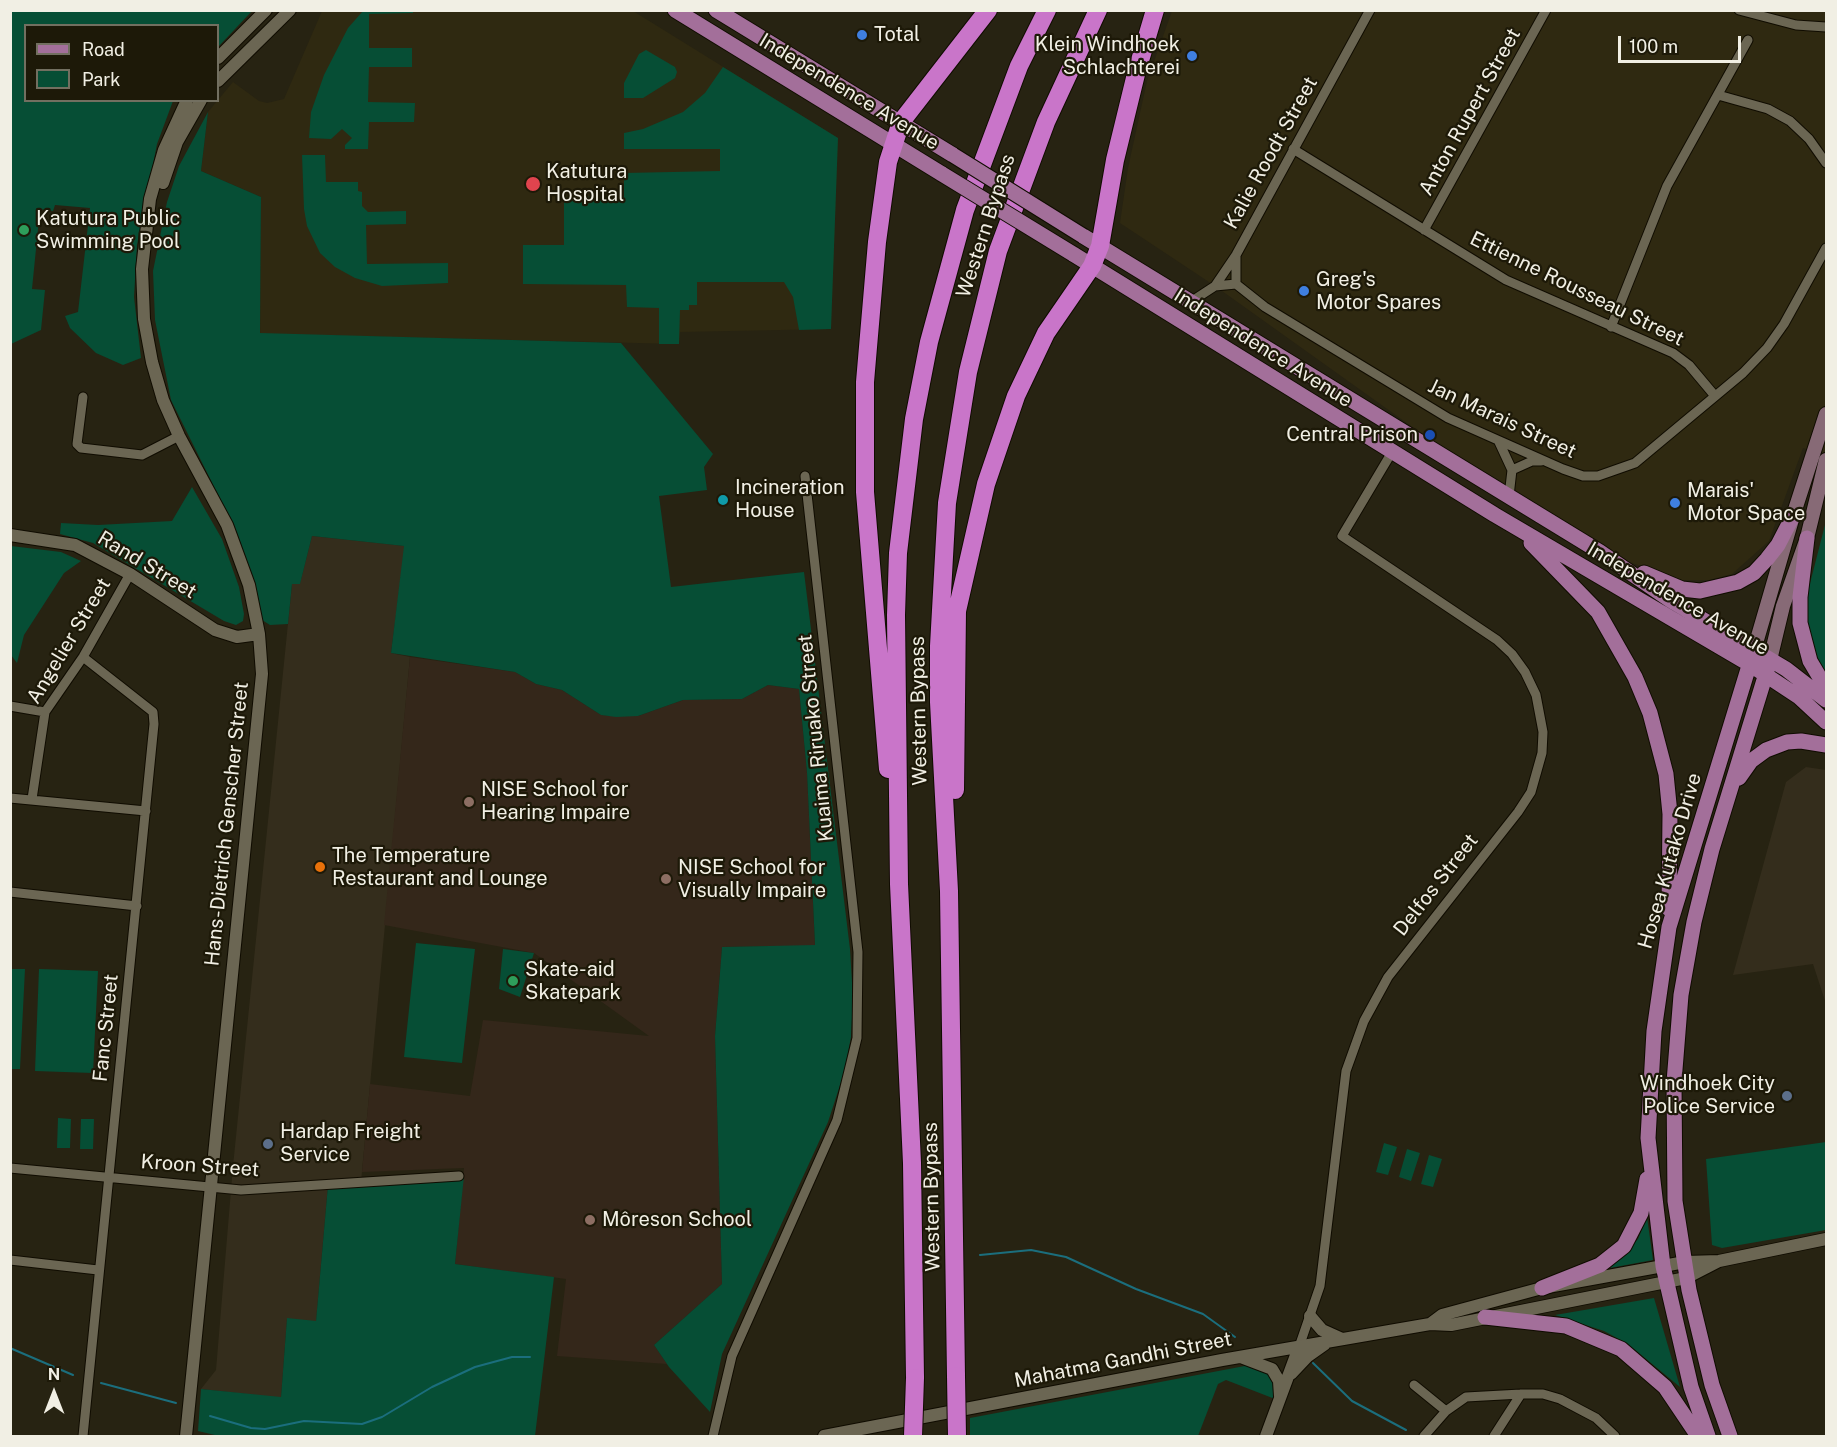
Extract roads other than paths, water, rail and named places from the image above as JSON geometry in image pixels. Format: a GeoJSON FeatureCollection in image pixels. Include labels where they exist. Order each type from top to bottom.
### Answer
{"type":"FeatureCollection","features":[{"type":"Feature","properties":{"kind":"highway"},"geometry":{"type":"LineString","coordinates":[[899,884],[870,556],[864,428],[868,329],[875,253],[888,162],[901,122],[938,71],[988,10]]}},
{"type":"Feature","properties":{"kind":"highway","name":"Western Bypass"},"geometry":{"type":"LineString","coordinates":[[913,1437],[914,1233],[899,884],[896,615],[898,553],[914,419],[929,342],[965,210],[1015,77],[1047,10]]}},
{"type":"Feature","properties":{"kind":"highway","name":"Western Bypass"},"geometry":{"type":"LineString","coordinates":[[957,1437],[949,891],[939,646],[947,502],[968,372],[998,251],[1030,161],[1098,10]]}},
{"type":"Feature","properties":{"kind":"highway"},"geometry":{"type":"LineString","coordinates":[[949,891],[955,864],[957,611],[986,484],[1016,396],[1046,333],[1092,266],[1100,246],[1115,160],[1136,74],[1155,10]]}},
{"type":"Feature","properties":{"kind":"main road","name":"Independence Avenue"},"geometry":{"type":"LineString","coordinates":[[675,10],[1495,515],[1752,657]]}},
{"type":"Feature","properties":{"kind":"main road","name":"Independence Avenue"},"geometry":{"type":"LineString","coordinates":[[716,10],[1600,552],[1752,657],[1827,700]]}},
{"type":"Feature","properties":{"kind":"main road","name":"Hosea Kutako Drive"},"geometry":{"type":"LineString","coordinates":[[1707,1437],[1691,1387],[1663,1266],[1648,1138],[1654,1030],[1669,927],[1793,516],[1827,414]]}},
{"type":"Feature","properties":{"kind":"main road","name":"Hosea Kutako Drive"},"geometry":{"type":"LineString","coordinates":[[1730,1437],[1704,1354],[1686,1270],[1676,1201],[1672,1140],[1676,1038],[1694,922],[1730,790],[1768,667],[1783,606],[1807,538],[1827,460]]}},
{"type":"Feature","properties":{"kind":"main road"},"geometry":{"type":"LineString","coordinates":[[1495,515],[1537,548],[1598,612],[1635,676],[1659,742],[1666,774],[1670,814],[1669,927]]}},
{"type":"Feature","properties":{"kind":"main road"},"geometry":{"type":"LineString","coordinates":[[1600,552],[1682,589],[1719,588],[1754,573],[1778,545],[1793,516]]}},
{"type":"Feature","properties":{"kind":"main road"},"geometry":{"type":"LineString","coordinates":[[1807,538],[1800,597],[1800,623],[1810,661],[1827,688]]}},
{"type":"Feature","properties":{"kind":"main road","name":"Independence Avenue"},"geometry":{"type":"LineString","coordinates":[[1768,667],[1827,722]]}},
{"type":"Feature","properties":{"kind":"main road"},"geometry":{"type":"LineString","coordinates":[[1730,790],[1751,761],[1766,750],[1794,741],[1827,746]]}},
{"type":"Feature","properties":{"kind":"main road"},"geometry":{"type":"LineString","coordinates":[[1542,1288],[1600,1265],[1624,1246],[1641,1213],[1647,1185],[1648,1138]]}},
{"type":"Feature","properties":{"kind":"main road"},"geometry":{"type":"LineString","coordinates":[[1485,1317],[1566,1326],[1621,1349],[1665,1387],[1698,1437]]}},
{"type":"Feature","properties":{"kind":"street"},"geometry":{"type":"LineString","coordinates":[[219,57],[266,10]]}},
{"type":"Feature","properties":{"kind":"street"},"geometry":{"type":"LineString","coordinates":[[219,80],[290,10]]}},
{"type":"Feature","properties":{"kind":"street","name":"Kalie Roodt Street"},"geometry":{"type":"LineString","coordinates":[[1192,301],[1215,286],[1236,255],[1370,10]]}},
{"type":"Feature","properties":{"kind":"street","name":"Anton Rupert Street"},"geometry":{"type":"LineString","coordinates":[[1424,230],[1546,10]]}},
{"type":"Feature","properties":{"kind":"street"},"geometry":{"type":"LineString","coordinates":[[1739,10],[1796,25],[1827,27]]}},
{"type":"Feature","properties":{"kind":"street"},"geometry":{"type":"LineString","coordinates":[[1611,327],[1667,186],[1748,40]]}},
{"type":"Feature","properties":{"kind":"street"},"geometry":{"type":"LineString","coordinates":[[1718,95],[1768,109],[1790,121],[1809,139],[1827,164]]}},
{"type":"Feature","properties":{"kind":"street","name":"Hans-Dietrich Genscher Street"},"geometry":{"type":"LineString","coordinates":[[186,102],[164,150],[150,199],[144,236],[141,286],[148,343],[157,381],[179,436],[230,533],[249,585],[260,634],[261,688],[186,1437]]}},
{"type":"Feature","properties":{"kind":"street","name":"Hans-Dietrich Genscher Street"},"geometry":{"type":"LineString","coordinates":[[144,236],[177,142],[200,102]]}},
{"type":"Feature","properties":{"kind":"street","name":"Ettienne Rousseau Street"},"geometry":{"type":"LineString","coordinates":[[1293,149],[1506,280],[1673,353],[1689,365],[1715,396]]}},
{"type":"Feature","properties":{"kind":"street","name":"Jan Marais Street"},"geometry":{"type":"LineString","coordinates":[[1236,284],[1265,307],[1414,398],[1499,442],[1583,476],[1598,476],[1624,469],[1646,455],[1767,348],[1784,324],[1827,248]]}},
{"type":"Feature","properties":{"kind":"street"},"geometry":{"type":"LineString","coordinates":[[1215,286],[1236,284],[1236,255]]}},
{"type":"Feature","properties":{"kind":"street"},"geometry":{"type":"LineString","coordinates":[[83,397],[78,444],[81,448],[142,455],[179,436]]}},
{"type":"Feature","properties":{"kind":"street"},"geometry":{"type":"LineString","coordinates":[[1499,442],[1512,470],[1509,496]]}},
{"type":"Feature","properties":{"kind":"street","name":"Delfos Street"},"geometry":{"type":"LineString","coordinates":[[1299,1347],[1321,1279],[1346,1071],[1364,1021],[1388,977],[1483,853],[1518,812],[1531,792],[1542,753],[1543,732],[1536,696],[1526,672],[1512,654],[1497,640],[1342,536],[1392,452]]}},
{"type":"Feature","properties":{"kind":"street"},"geometry":{"type":"LineString","coordinates":[[1512,470],[1532,461],[1544,461]]}},
{"type":"Feature","properties":{"kind":"street","name":"Kuaima Riruako Street"},"geometry":{"type":"LineString","coordinates":[[713,1437],[732,1356],[740,1333],[837,1120],[857,1038],[858,952],[805,476]]}},
{"type":"Feature","properties":{"kind":"street","name":"Rand Street"},"geometry":{"type":"LineString","coordinates":[[10,535],[75,545],[130,574],[215,630],[237,637],[260,634]]}},
{"type":"Feature","properties":{"kind":"street","name":"Angelier Street"},"geometry":{"type":"LineString","coordinates":[[32,799],[45,712],[83,657],[130,574]]}},
{"type":"Feature","properties":{"kind":"street","name":"Fanc Street"},"geometry":{"type":"LineString","coordinates":[[83,657],[153,712],[137,906],[98,1270],[83,1437]]}},
{"type":"Feature","properties":{"kind":"street"},"geometry":{"type":"LineString","coordinates":[[10,706],[45,712]]}},
{"type":"Feature","properties":{"kind":"street"},"geometry":{"type":"LineString","coordinates":[[10,798],[146,811]]}},
{"type":"Feature","properties":{"kind":"street"},"geometry":{"type":"LineString","coordinates":[[10,892],[137,906]]}},
{"type":"Feature","properties":{"kind":"street","name":"Kroon Street"},"geometry":{"type":"LineString","coordinates":[[10,1168],[263,1190],[459,1176]]}},
{"type":"Feature","properties":{"kind":"street"},"geometry":{"type":"LineString","coordinates":[[1686,1270],[1827,1239]]}},
{"type":"Feature","properties":{"kind":"street"},"geometry":{"type":"LineString","coordinates":[[10,1260],[98,1270]]}},
{"type":"Feature","properties":{"kind":"street","name":"Mahatma Gandhi Street"},"geometry":{"type":"LineString","coordinates":[[1430,1324],[1442,1315],[1542,1288],[1663,1266],[1686,1270]]}},
{"type":"Feature","properties":{"kind":"street","name":"Mahatma Gandhi Street"},"geometry":{"type":"LineString","coordinates":[[824,1437],[1238,1357],[1430,1324],[1451,1325],[1666,1282],[1686,1270]]}},
{"type":"Feature","properties":{"kind":"street"},"geometry":{"type":"LineString","coordinates":[[1310,1316],[1322,1330],[1342,1339]]}},
{"type":"Feature","properties":{"kind":"street"},"geometry":{"type":"LineString","coordinates":[[1289,1376],[1308,1356],[1329,1341]]}},
{"type":"Feature","properties":{"kind":"street"},"geometry":{"type":"LineString","coordinates":[[1267,1436],[1299,1347]]}},
{"type":"Feature","properties":{"kind":"street"},"geometry":{"type":"LineString","coordinates":[[1238,1357],[1272,1369],[1279,1381],[1280,1398]]}},
{"type":"Feature","properties":{"kind":"street"},"geometry":{"type":"LineString","coordinates":[[1414,1385],[1446,1411]]}},
{"type":"Feature","properties":{"kind":"street"},"geometry":{"type":"LineString","coordinates":[[1494,1437],[1521,1394]]}},
{"type":"Feature","properties":{"kind":"street"},"geometry":{"type":"LineString","coordinates":[[1424,1437],[1446,1411],[1466,1397],[1521,1394],[1544,1394],[1560,1399],[1596,1418],[1615,1437]]}},
{"type":"Feature","properties":{"kind":"waterway"},"geometry":{"type":"LineString","coordinates":[[980,1255],[1031,1250],[1066,1257],[1136,1289],[1203,1314],[1235,1337]]}},
{"type":"Feature","properties":{"kind":"waterway"},"geometry":{"type":"LineString","coordinates":[[10,1348],[73,1375]]}},
{"type":"Feature","properties":{"kind":"waterway"},"geometry":{"type":"LineString","coordinates":[[210,1416],[251,1428],[265,1429],[304,1421],[362,1424],[382,1417],[432,1387],[475,1367],[512,1357],[530,1357]]}},
{"type":"Feature","properties":{"kind":"waterway"},"geometry":{"type":"LineString","coordinates":[[1313,1363],[1352,1401],[1406,1430]]}},
{"type":"Feature","properties":{"kind":"waterway"},"geometry":{"type":"LineString","coordinates":[[101,1383],[176,1403]]}},
{"type":"Feature","properties":{"kind":"place","name":"Total"},"geometry":{"type":"Point","coordinates":[862,35]}},
{"type":"Feature","properties":{"kind":"place","name":"Klein Windhoek Schlachterei"},"geometry":{"type":"Point","coordinates":[1192,56]}},
{"type":"Feature","properties":{"kind":"place","name":"Katutura Hospital"},"geometry":{"type":"Point","coordinates":[533,184]}},
{"type":"Feature","properties":{"kind":"place","name":"Katutura Public Swimming Pool"},"geometry":{"type":"Point","coordinates":[24,230]}},
{"type":"Feature","properties":{"kind":"place","name":"Greg's Motor Spares"},"geometry":{"type":"Point","coordinates":[1304,291]}},
{"type":"Feature","properties":{"kind":"place","name":"Central Prison"},"geometry":{"type":"Point","coordinates":[1430,435]}},
{"type":"Feature","properties":{"kind":"place","name":"Incineration House"},"geometry":{"type":"Point","coordinates":[723,500]}},
{"type":"Feature","properties":{"kind":"place","name":"Marais' Motor Space"},"geometry":{"type":"Point","coordinates":[1675,503]}},
{"type":"Feature","properties":{"kind":"place","name":"NISE School for Hearing Impaire"},"geometry":{"type":"Point","coordinates":[469,802]}},
{"type":"Feature","properties":{"kind":"place","name":"The Temperature Restaurant and Lounge"},"geometry":{"type":"Point","coordinates":[320,867]}},
{"type":"Feature","properties":{"kind":"place","name":"NISE School for Visually Impaire"},"geometry":{"type":"Point","coordinates":[666,879]}},
{"type":"Feature","properties":{"kind":"place","name":"Skate-aid Skatepark"},"geometry":{"type":"Point","coordinates":[513,981]}},
{"type":"Feature","properties":{"kind":"place","name":"Windhoek City Police Service"},"geometry":{"type":"Point","coordinates":[1787,1096]}},
{"type":"Feature","properties":{"kind":"place","name":"Hardap Freight Service"},"geometry":{"type":"Point","coordinates":[268,1144]}},
{"type":"Feature","properties":{"kind":"place","name":"Môreson School"},"geometry":{"type":"Point","coordinates":[590,1220]}}]}
